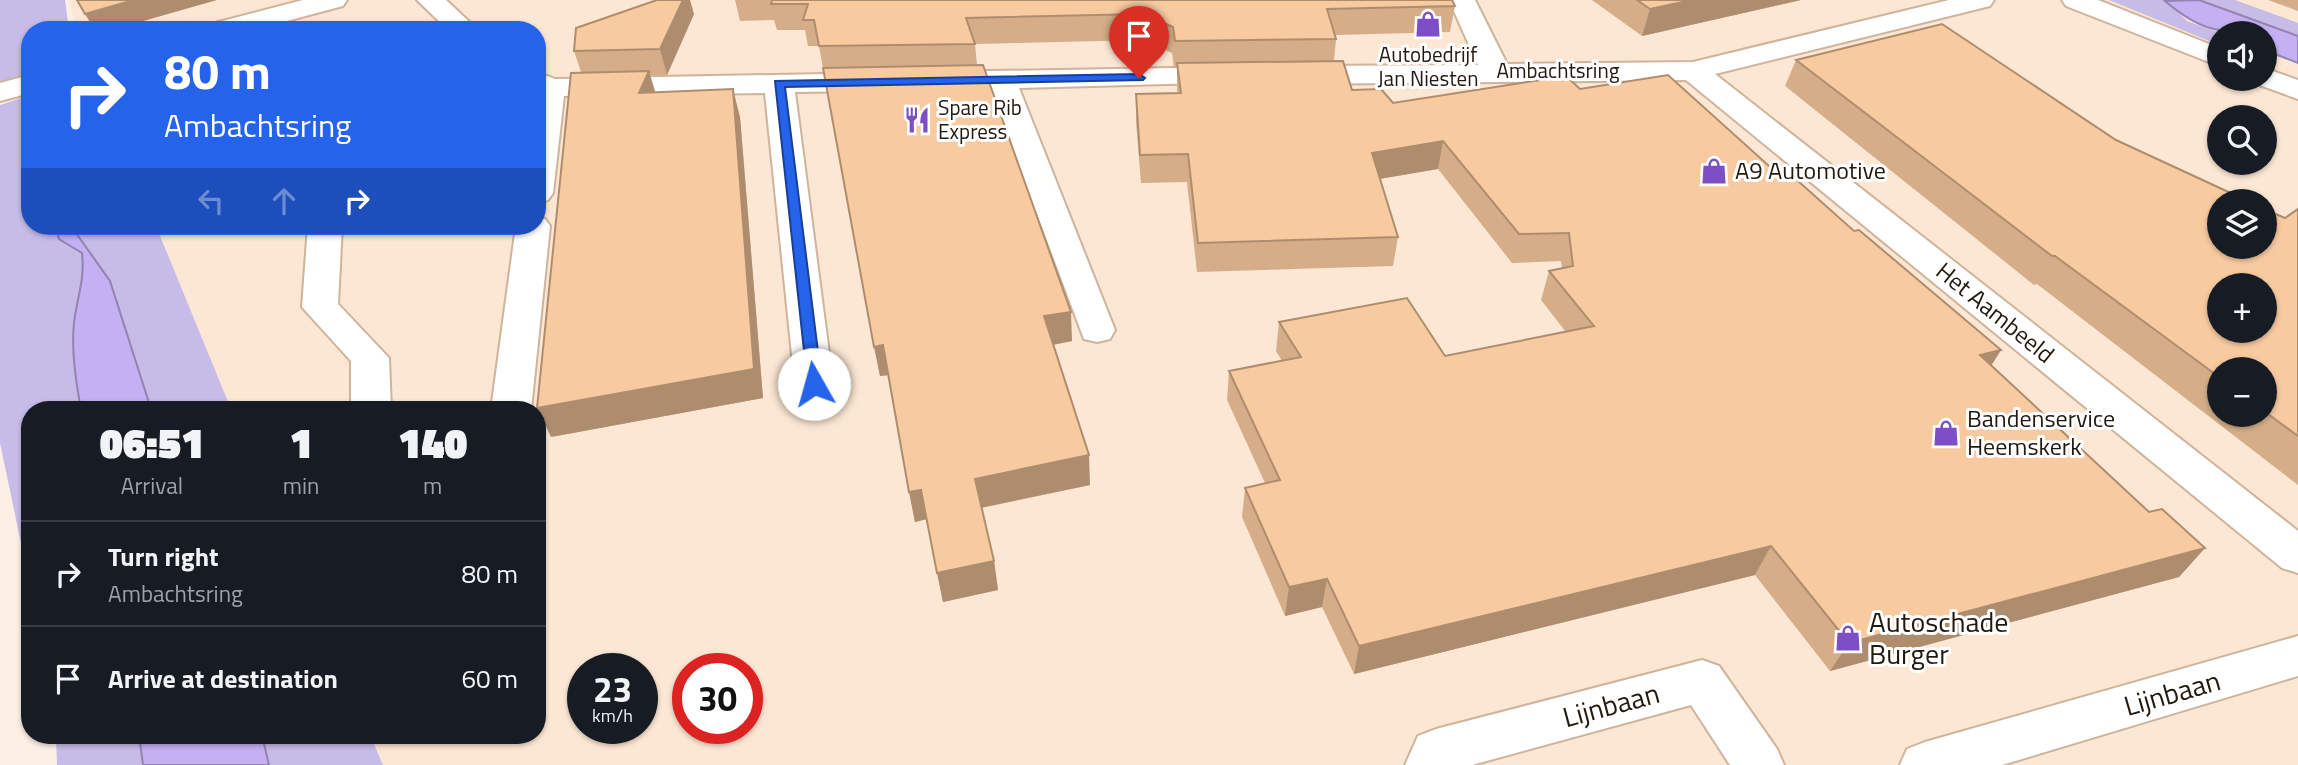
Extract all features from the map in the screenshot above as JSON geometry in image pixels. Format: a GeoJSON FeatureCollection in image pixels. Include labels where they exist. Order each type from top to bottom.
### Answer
{"type":"FeatureCollection","features":[{"type":"Feature","properties":{"kind":"street"},"geometry":{"type":"LineString","coordinates":[[255,21],[334,0]]}},
{"type":"Feature","properties":{"kind":"street"},"geometry":{"type":"LineString","coordinates":[[430,0],[454,21]]}},
{"type":"Feature","properties":{"kind":"street"},"geometry":{"type":"LineString","coordinates":[[1462,0],[1496,72]]}},
{"type":"Feature","properties":{"kind":"street","name":"Ambachtsring"},"geometry":{"type":"LineString","coordinates":[[546,85],[1693,71],[1981,0]]}},
{"type":"Feature","properties":{"kind":"street"},"geometry":{"type":"LineString","coordinates":[[2075,0],[2207,53]]}},
{"type":"Feature","properties":{"kind":"street","name":"Het Aambeeld"},"geometry":{"type":"LineString","coordinates":[[1693,71],[2298,556]]}},
{"type":"Feature","properties":{"kind":"street"},"geometry":{"type":"LineString","coordinates":[[1001,80],[1097,330]]}},
{"type":"Feature","properties":{"kind":"street"},"geometry":{"type":"LineString","coordinates":[[2277,82],[2298,90]]}},
{"type":"Feature","properties":{"kind":"street"},"geometry":{"type":"LineString","coordinates":[[779,84],[814,384]]}},
{"type":"Feature","properties":{"kind":"street"},"geometry":{"type":"LineString","coordinates":[[0,92],[21,86]]}},
{"type":"Feature","properties":{"kind":"street"},"geometry":{"type":"LineString","coordinates":[[324,235],[320,307],[370,358],[371,401]]}},
{"type":"Feature","properties":{"kind":"street"},"geometry":{"type":"LineString","coordinates":[[512,401],[532,235]]}},
{"type":"Feature","properties":{"kind":"street","name":"Lijnbaan"},"geometry":{"type":"LineString","coordinates":[[1925,765],[2298,656]]}},
{"type":"Feature","properties":{"kind":"street","name":"Lijnbaan"},"geometry":{"type":"LineString","coordinates":[[1430,765],[1436,752],[1702,681],[1759,765]]}},
{"type":"Feature","properties":{"kind":"shaded area"},"geometry":{"type":"Polygon","coordinates":[[[0,0],[65,0],[68,21],[21,21],[21,77],[0,83],[0,0]]]}},
{"type":"Feature","properties":{"kind":"shaded area"},"geometry":{"type":"Polygon","coordinates":[[[69,0],[2298,0],[2298,765],[370,765],[362,744],[546,744],[546,401],[227,401],[160,235],[546,235],[546,21],[75,21],[69,0]]]}},
{"type":"Feature","properties":{"kind":"shaded area"},"geometry":{"type":"Polygon","coordinates":[[[2109,0],[2166,0],[2187,21],[2207,28],[2207,40],[2109,0]]]}},
{"type":"Feature","properties":{"kind":"shaded area"},"geometry":{"type":"Polygon","coordinates":[[[2199,0],[2235,0],[2298,23],[2298,36],[2277,28],[2277,21],[2257,21],[2199,0]]]}},
{"type":"Feature","properties":{"kind":"shaded area"},"geometry":{"type":"Polygon","coordinates":[[[2199,0],[2257,21],[2207,21],[2207,27],[2189,19],[2165,1],[2199,0]]]}},
{"type":"Feature","properties":{"kind":"shaded area"},"geometry":{"type":"Polygon","coordinates":[[[2277,28],[2298,36],[2298,63],[2277,55],[2277,28]]]}},
{"type":"Feature","properties":{"kind":"shaded area"},"geometry":{"type":"Polygon","coordinates":[[[21,98],[21,235],[160,235],[228,401],[21,401],[21,543],[0,443],[0,105],[21,98]]]}},
{"type":"Feature","properties":{"kind":"shaded area"},"geometry":{"type":"Polygon","coordinates":[[[58,235],[77,235],[110,281],[148,401],[80,401],[73,344],[82,253],[59,239],[58,235]]]}},
{"type":"Feature","properties":{"kind":"shaded area"},"geometry":{"type":"Polygon","coordinates":[[[56,744],[374,744],[383,765],[57,765],[56,744]]]}},
{"type":"Feature","properties":{"kind":"shaded area"},"geometry":{"type":"Polygon","coordinates":[[[140,744],[264,744],[269,765],[143,765],[140,744]]]}},
{"type":"Feature","properties":{"kind":"building"},"geometry":{"type":"Polygon","coordinates":[[[77,0],[134,0],[85,14],[77,0]]]}},
{"type":"Feature","properties":{"kind":"building"},"geometry":{"type":"Polygon","coordinates":[[[657,0],[683,0],[660,49],[574,51],[576,28],[657,0]]]}},
{"type":"Feature","properties":{"kind":"building"},"geometry":{"type":"Polygon","coordinates":[[[772,0],[1452,0],[1455,6],[1327,9],[1336,39],[1175,41],[1173,27],[1143,14],[966,18],[975,44],[819,46],[814,20],[803,20],[808,4],[771,4],[772,0]]]}},
{"type":"Feature","properties":{"kind":"building"},"geometry":{"type":"Polygon","coordinates":[[[1637,0],[1692,0],[1650,9],[1637,0]]]}},
{"type":"Feature","properties":{"kind":"building"},"geometry":{"type":"Polygon","coordinates":[[[1942,24],[2116,140],[2222,189],[2207,189],[2207,259],[2277,259],[2277,215],[2285,218],[2298,209],[2298,436],[2277,421],[2277,357],[2207,357],[2207,368],[2052,256],[1796,60],[1942,24]]]}},
{"type":"Feature","properties":{"kind":"building"},"geometry":{"type":"Polygon","coordinates":[[[1343,61],[1352,90],[1381,89],[1393,103],[1566,76],[1580,89],[1668,75],[1769,166],[1779,164],[1854,231],[1859,230],[2001,350],[1980,355],[2149,512],[2162,509],[2205,548],[1849,643],[1771,546],[1359,646],[1327,579],[1289,587],[1245,488],[1280,480],[1229,371],[1301,357],[1279,322],[1407,298],[1445,356],[1594,326],[1549,271],[1573,266],[1569,233],[1519,234],[1443,141],[1372,153],[1398,237],[1198,243],[1188,154],[1140,155],[1136,94],[1181,93],[1177,63],[1343,61]]]}},
{"type":"Feature","properties":{"kind":"building"},"geometry":{"type":"Polygon","coordinates":[[[983,65],[1071,312],[1044,316],[1089,455],[975,479],[994,561],[937,573],[921,490],[909,492],[883,345],[874,347],[823,68],[983,65]]]}},
{"type":"Feature","properties":{"kind":"building"},"geometry":{"type":"Polygon","coordinates":[[[649,71],[639,93],[733,89],[754,369],[546,406],[546,401],[538,401],[571,73],[649,71]]]}},
{"type":"Feature","properties":{"kind":"place","name":"Autobedrijf Jan Niesten"},"geometry":{"type":"Point","coordinates":[1428,24]}},
{"type":"Feature","properties":{"kind":"place","name":"Spare Rib Express"},"geometry":{"type":"Point","coordinates":[917,120]}},
{"type":"Feature","properties":{"kind":"place","name":"A9 Automotive"},"geometry":{"type":"Point","coordinates":[1714,171]}},
{"type":"Feature","properties":{"kind":"place","name":"Bandenservice Heemskerk"},"geometry":{"type":"Point","coordinates":[1946,433]}},
{"type":"Feature","properties":{"kind":"place","name":"Autoschade Burger"},"geometry":{"type":"Point","coordinates":[1848,638]}},
{"type":"Feature","properties":{"kind":"route"},"geometry":{"type":"LineString","coordinates":[[814,384],[779,84],[1139,78]]}}]}
